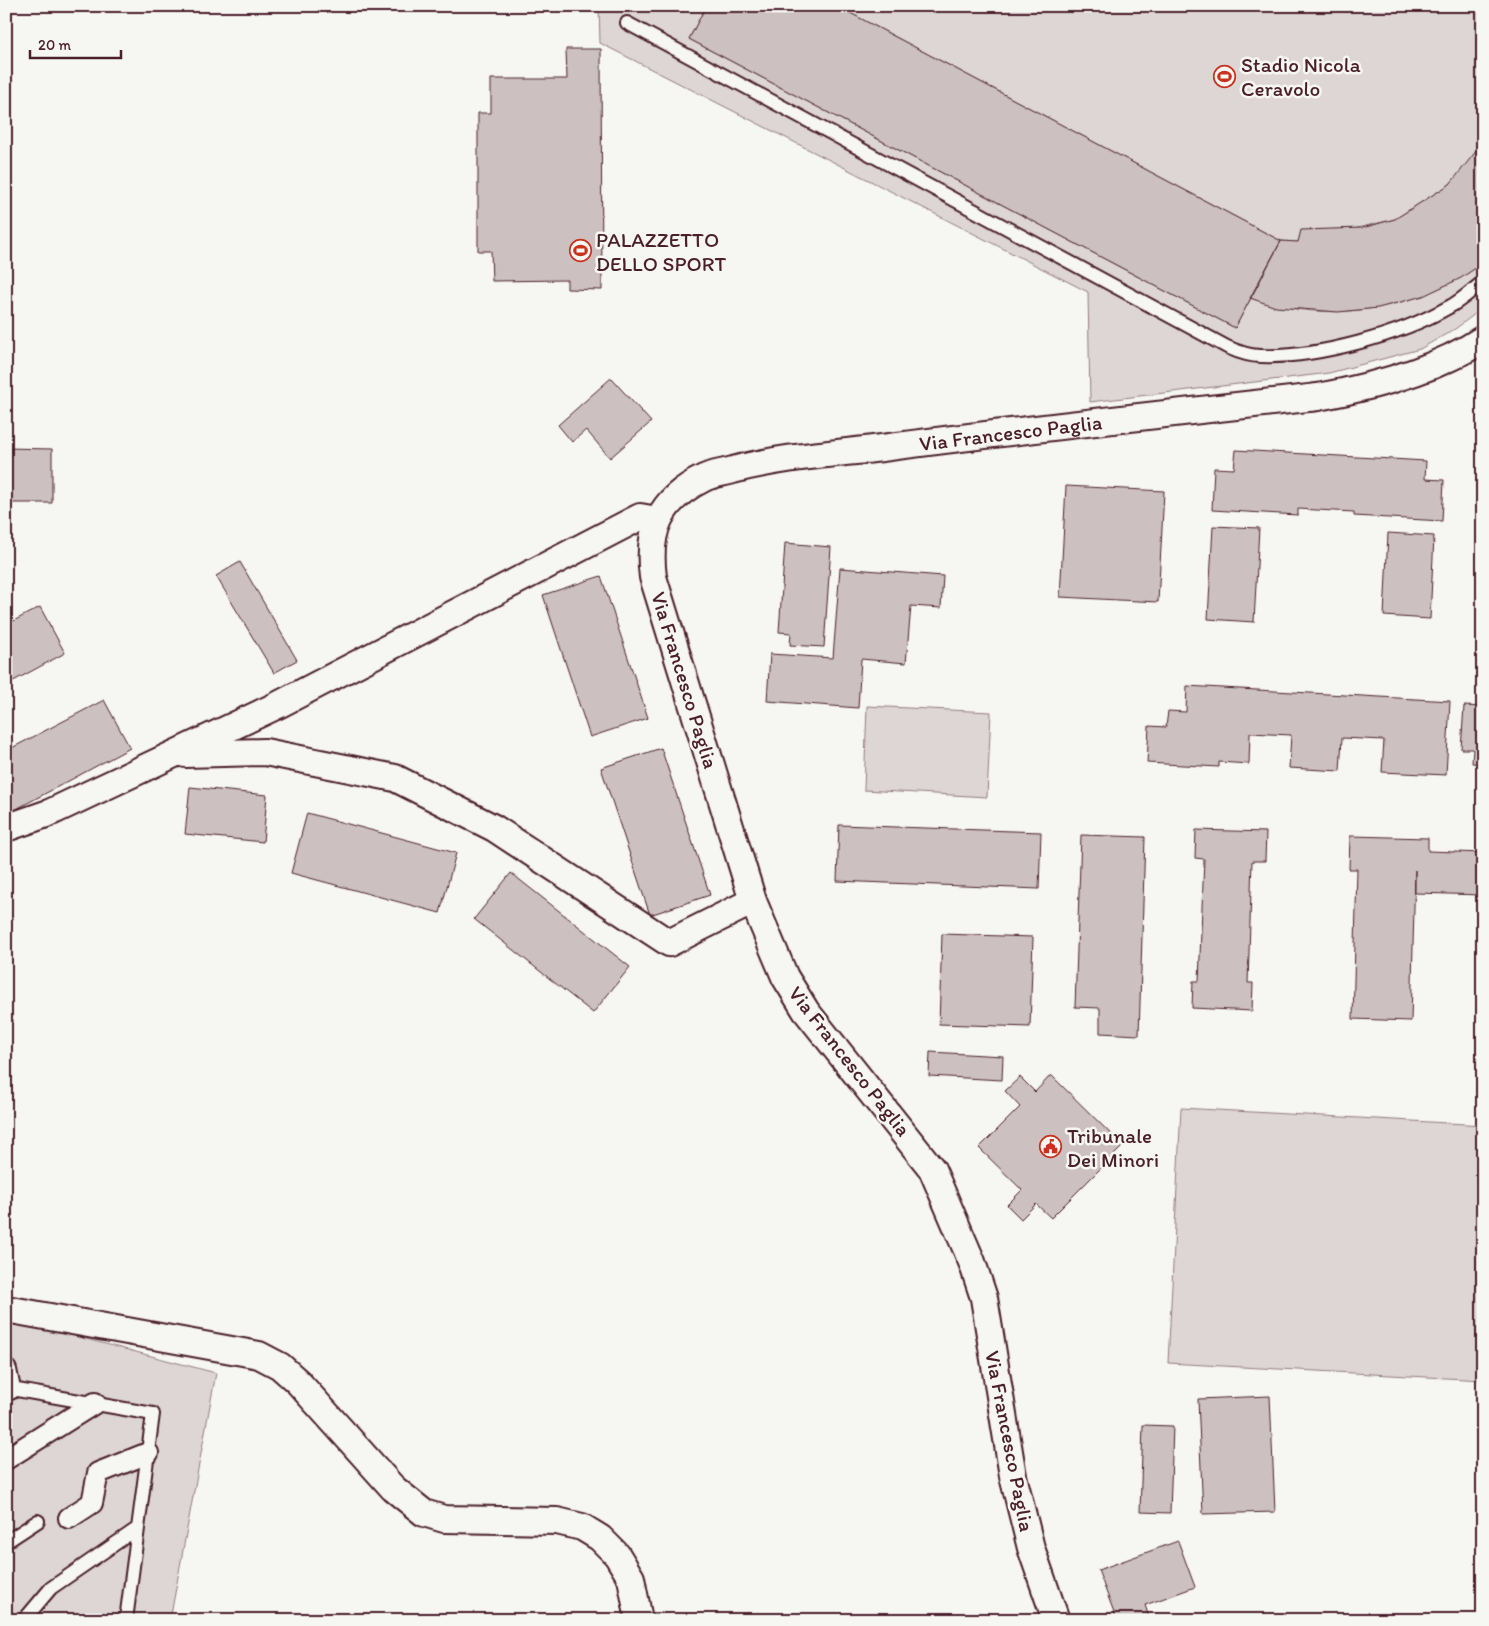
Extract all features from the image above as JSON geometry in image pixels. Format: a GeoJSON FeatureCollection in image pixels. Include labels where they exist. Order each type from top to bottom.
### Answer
{"type":"FeatureCollection","features":[{"type":"Feature","properties":{"kind":"street","name":"Via Francesco Paglia"},"geometry":{"type":"LineString","coordinates":[[1056,1620],[1031,1548],[1013,1476],[984,1298],[944,1194],[932,1169],[918,1149],[806,1011],[785,977],[753,901],[653,577],[650,554],[652,534],[657,520],[668,506],[704,478],[761,463],[1061,425],[1318,397],[1352,391],[1437,364],[1483,339]]}},
{"type":"Feature","properties":{"kind":"street"},"geometry":{"type":"LineString","coordinates":[[6,828],[49,812],[278,705],[640,518],[657,520]]}},
{"type":"Feature","properties":{"kind":"street"},"geometry":{"type":"LineString","coordinates":[[174,754],[265,752],[395,778],[494,828],[669,943],[753,901]]}},
{"type":"Feature","properties":{"kind":"street"},"geometry":{"type":"LineString","coordinates":[[6,1309],[259,1355],[280,1366],[298,1382],[393,1488],[424,1513],[444,1519],[557,1521],[582,1527],[600,1538],[617,1555],[630,1578],[639,1620]]}},
{"type":"Feature","properties":{"kind":"street"},"geometry":{"type":"LineString","coordinates":[[6,1459],[95,1403]]}},
{"type":"Feature","properties":{"kind":"street"},"geometry":{"type":"LineString","coordinates":[[69,1518],[92,1503],[98,1474],[148,1453]]}},
{"type":"Feature","properties":{"kind":"lane"},"geometry":{"type":"LineString","coordinates":[[627,23],[1227,348],[1243,353],[1259,356],[1286,355],[1340,346],[1403,329],[1450,307],[1483,282]]}},
{"type":"Feature","properties":{"kind":"lane"},"geometry":{"type":"LineString","coordinates":[[7,1382],[95,1403],[153,1414],[126,1620]]}},
{"type":"Feature","properties":{"kind":"lane"},"geometry":{"type":"LineString","coordinates":[[6,1542],[38,1521]]}},
{"type":"Feature","properties":{"kind":"lane"},"geometry":{"type":"LineString","coordinates":[[24,1620],[51,1588],[138,1528]]}},
{"type":"Feature","properties":{"kind":"shaded area"},"geometry":{"type":"Polygon","coordinates":[[[599,6],[706,6],[689,39],[1235,328],[1251,298],[1311,311],[1371,309],[1429,293],[1483,263],[1483,308],[1455,329],[1420,349],[1329,373],[1090,402],[1088,292],[600,43],[599,6]]]}},
{"type":"Feature","properties":{"kind":"shaded area","name":"Stadio Nicola Ceravolo"},"geometry":{"type":"Polygon","coordinates":[[[837,6],[1483,6],[1483,146],[1450,184],[1395,219],[1298,242],[1281,241],[837,6]]]}},
{"type":"Feature","properties":{"kind":"shaded area"},"geometry":{"type":"Polygon","coordinates":[[[867,706],[991,712],[987,797],[864,790],[867,706]]]}},
{"type":"Feature","properties":{"kind":"shaded area"},"geometry":{"type":"Polygon","coordinates":[[[1181,1108],[1483,1125],[1483,1380],[1168,1363],[1181,1108]]]}},
{"type":"Feature","properties":{"kind":"shaded area"},"geometry":{"type":"Polygon","coordinates":[[[6,1318],[216,1373],[170,1620],[6,1620],[6,1318]]]}},
{"type":"Feature","properties":{"kind":"building"},"geometry":{"type":"Polygon","coordinates":[[[706,6],[837,6],[1281,241],[1235,328],[689,39],[706,6]]]}},
{"type":"Feature","properties":{"kind":"building"},"geometry":{"type":"Polygon","coordinates":[[[566,49],[601,49],[602,290],[567,289],[567,280],[492,281],[491,251],[478,251],[478,113],[491,113],[491,79],[567,79],[566,49]]]}},
{"type":"Feature","properties":{"kind":"building"},"geometry":{"type":"Polygon","coordinates":[[[1481,145],[1483,263],[1461,278],[1423,296],[1378,308],[1338,312],[1276,307],[1250,298],[1281,241],[1298,242],[1301,230],[1362,228],[1395,219],[1450,184],[1481,145]]]}},
{"type":"Feature","properties":{"kind":"building"},"geometry":{"type":"Polygon","coordinates":[[[611,378],[651,422],[610,458],[586,430],[572,442],[558,425],[611,378]]]}},
{"type":"Feature","properties":{"kind":"building"},"geometry":{"type":"Polygon","coordinates":[[[6,448],[52,449],[52,503],[6,503],[6,448]]]}},
{"type":"Feature","properties":{"kind":"building"},"geometry":{"type":"Polygon","coordinates":[[[1236,450],[1426,461],[1425,479],[1444,480],[1442,521],[1354,516],[1354,512],[1298,509],[1298,515],[1212,510],[1214,468],[1234,469],[1236,450]]]}},
{"type":"Feature","properties":{"kind":"building"},"geometry":{"type":"Polygon","coordinates":[[[1066,486],[1164,491],[1158,602],[1060,597],[1066,486]]]}},
{"type":"Feature","properties":{"kind":"building"},"geometry":{"type":"Polygon","coordinates":[[[1213,526],[1259,528],[1254,622],[1208,619],[1213,526]]]}},
{"type":"Feature","properties":{"kind":"building"},"geometry":{"type":"Polygon","coordinates":[[[1388,533],[1434,536],[1430,619],[1384,616],[1388,533]]]}},
{"type":"Feature","properties":{"kind":"building"},"geometry":{"type":"Polygon","coordinates":[[[785,543],[831,547],[824,647],[790,645],[791,633],[779,632],[785,543]]]}},
{"type":"Feature","properties":{"kind":"building"},"geometry":{"type":"Polygon","coordinates":[[[240,562],[297,660],[274,673],[216,576],[240,562]]]}},
{"type":"Feature","properties":{"kind":"building"},"geometry":{"type":"Polygon","coordinates":[[[840,568],[943,576],[941,608],[911,606],[906,663],[861,659],[858,708],[767,701],[770,654],[833,658],[840,568]]]}},
{"type":"Feature","properties":{"kind":"building"},"geometry":{"type":"Polygon","coordinates":[[[601,576],[648,718],[590,737],[543,595],[601,576]]]}},
{"type":"Feature","properties":{"kind":"building"},"geometry":{"type":"Polygon","coordinates":[[[40,607],[65,653],[6,685],[6,625],[40,607]]]}},
{"type":"Feature","properties":{"kind":"building"},"geometry":{"type":"Polygon","coordinates":[[[1187,686],[1450,701],[1446,775],[1382,772],[1384,740],[1342,738],[1340,771],[1289,768],[1291,735],[1250,733],[1249,764],[1219,762],[1219,767],[1147,763],[1149,726],[1166,727],[1168,711],[1186,712],[1187,686]]]}},
{"type":"Feature","properties":{"kind":"building"},"geometry":{"type":"Polygon","coordinates":[[[104,700],[130,748],[7,814],[6,751],[104,700]]]}},
{"type":"Feature","properties":{"kind":"building"},"geometry":{"type":"Polygon","coordinates":[[[1464,706],[1483,707],[1483,764],[1472,763],[1473,749],[1461,749],[1464,706]]]}},
{"type":"Feature","properties":{"kind":"building"},"geometry":{"type":"Polygon","coordinates":[[[661,748],[710,895],[650,915],[601,768],[661,748]]]}},
{"type":"Feature","properties":{"kind":"building"},"geometry":{"type":"Polygon","coordinates":[[[190,787],[267,795],[263,842],[185,834],[190,787]]]}},
{"type":"Feature","properties":{"kind":"building"},"geometry":{"type":"Polygon","coordinates":[[[307,813],[456,853],[440,913],[291,873],[307,813]]]}},
{"type":"Feature","properties":{"kind":"building"},"geometry":{"type":"Polygon","coordinates":[[[839,825],[1041,832],[1039,889],[837,881],[839,825]]]}},
{"type":"Feature","properties":{"kind":"building"},"geometry":{"type":"Polygon","coordinates":[[[1196,830],[1266,832],[1265,861],[1252,861],[1248,983],[1253,983],[1252,1011],[1192,1008],[1193,981],[1199,981],[1204,859],[1195,858],[1196,830]]]}},
{"type":"Feature","properties":{"kind":"building"},"geometry":{"type":"Polygon","coordinates":[[[1081,835],[1145,837],[1139,1035],[1100,1033],[1100,1008],[1075,1007],[1081,835]]]}},
{"type":"Feature","properties":{"kind":"building"},"geometry":{"type":"Polygon","coordinates":[[[1350,836],[1428,838],[1428,851],[1483,853],[1483,895],[1415,893],[1415,870],[1411,1021],[1353,1019],[1357,869],[1349,869],[1350,836]]]}},
{"type":"Feature","properties":{"kind":"building"},"geometry":{"type":"Polygon","coordinates":[[[511,873],[630,967],[593,1013],[474,919],[511,873]]]}},
{"type":"Feature","properties":{"kind":"building"},"geometry":{"type":"Polygon","coordinates":[[[942,934],[1033,937],[1030,1027],[939,1024],[942,934]]]}},
{"type":"Feature","properties":{"kind":"building"},"geometry":{"type":"Polygon","coordinates":[[[930,1052],[1003,1056],[1002,1080],[929,1076],[930,1052]]]}},
{"type":"Feature","properties":{"kind":"building","name":"Tribunale Dei Minori"},"geometry":{"type":"Polygon","coordinates":[[[1051,1075],[1123,1146],[1051,1218],[1036,1204],[1021,1219],[1007,1205],[1022,1190],[979,1148],[1020,1107],[1005,1091],[1020,1077],[1035,1092],[1051,1075]]]}},
{"type":"Feature","properties":{"kind":"building"},"geometry":{"type":"Polygon","coordinates":[[[1270,1396],[1275,1512],[1203,1514],[1198,1399],[1270,1396]]]}},
{"type":"Feature","properties":{"kind":"building"},"geometry":{"type":"Polygon","coordinates":[[[1143,1425],[1173,1426],[1170,1513],[1140,1512],[1143,1425]]]}},
{"type":"Feature","properties":{"kind":"building"},"geometry":{"type":"Polygon","coordinates":[[[1178,1541],[1195,1587],[1145,1605],[1150,1620],[1117,1620],[1098,1570],[1178,1541]]]}},
{"type":"Feature","properties":{"kind":"place","name":"Stadio Nicola Ceravolo"},"geometry":{"type":"Point","coordinates":[1225,76]}},
{"type":"Feature","properties":{"kind":"place","name":"PALAZZETTO DELLO SPORT"},"geometry":{"type":"Point","coordinates":[580,251]}},
{"type":"Feature","properties":{"kind":"place","name":"Tribunale Dei Minori"},"geometry":{"type":"Point","coordinates":[1051,1147]}}]}
